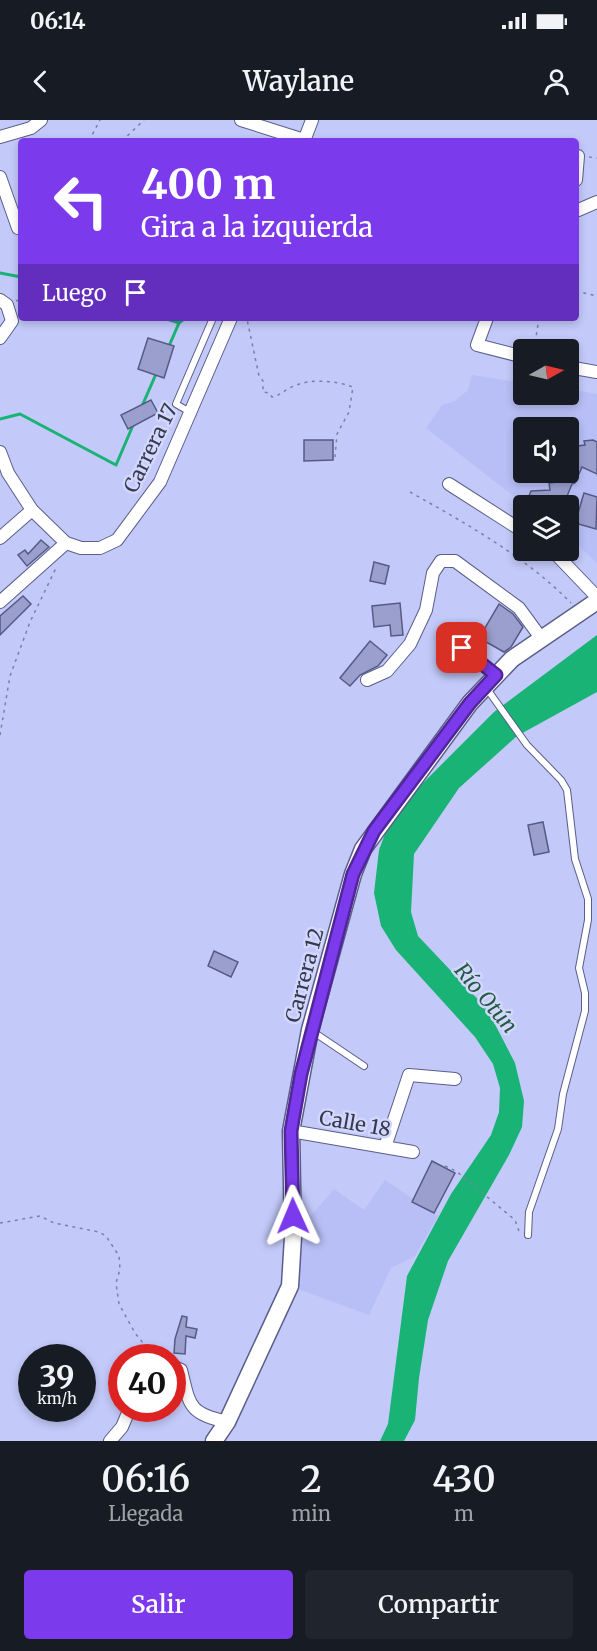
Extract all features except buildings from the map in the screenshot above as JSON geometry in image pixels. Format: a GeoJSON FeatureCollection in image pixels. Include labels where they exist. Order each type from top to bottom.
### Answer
{"type":"FeatureCollection","features":[{"type":"Feature","properties":{"kind":"street"},"geometry":{"type":"LineString","coordinates":[[0,137],[31,128],[41,120]]}},
{"type":"Feature","properties":{"kind":"street"},"geometry":{"type":"LineString","coordinates":[[241,120],[295,138]]}},
{"type":"Feature","properties":{"kind":"street"},"geometry":{"type":"LineString","coordinates":[[305,138],[312,120]]}},
{"type":"Feature","properties":{"kind":"street"},"geometry":{"type":"LineString","coordinates":[[0,177],[18,228]]}},
{"type":"Feature","properties":{"kind":"street"},"geometry":{"type":"LineString","coordinates":[[579,210],[597,202]]}},
{"type":"Feature","properties":{"kind":"street"},"geometry":{"type":"LineString","coordinates":[[0,300],[7,305],[12,321],[0,338]]}},
{"type":"Feature","properties":{"kind":"street","name":"Carrera 17"},"geometry":{"type":"LineString","coordinates":[[66,543],[81,548],[100,548],[117,540],[160,482],[230,321]]}},
{"type":"Feature","properties":{"kind":"street"},"geometry":{"type":"LineString","coordinates":[[486,321],[477,345],[513,354]]}},
{"type":"Feature","properties":{"kind":"street"},"geometry":{"type":"LineString","coordinates":[[579,369],[597,372]]}},
{"type":"Feature","properties":{"kind":"street"},"geometry":{"type":"LineString","coordinates":[[0,452],[4,477],[32,510],[66,543],[0,602]]}},
{"type":"Feature","properties":{"kind":"street"},"geometry":{"type":"LineString","coordinates":[[449,484],[513,525]]}},
{"type":"Feature","properties":{"kind":"street"},"geometry":{"type":"LineString","coordinates":[[0,538],[32,510]]}},
{"type":"Feature","properties":{"kind":"street"},"geometry":{"type":"LineString","coordinates":[[367,680],[387,671],[410,644],[426,610],[433,573],[441,561],[455,561],[519,608],[541,638]]}},
{"type":"Feature","properties":{"kind":"street"},"geometry":{"type":"LineString","coordinates":[[562,561],[597,599]]}},
{"type":"Feature","properties":{"kind":"street","name":"Carrera 12"},"geometry":{"type":"LineString","coordinates":[[214,1441],[227,1422],[290,1286],[293,1237],[291,1131],[310,1030],[353,874],[363,849],[449,730],[492,687],[512,658],[597,599]]}},
{"type":"Feature","properties":{"kind":"street"},"geometry":{"type":"LineString","coordinates":[[385,1147],[409,1075],[413,1073],[454,1079]]}},
{"type":"Feature","properties":{"kind":"street","name":"Calle 18"},"geometry":{"type":"LineString","coordinates":[[291,1131],[413,1152]]}},
{"type":"Feature","properties":{"kind":"street"},"geometry":{"type":"LineString","coordinates":[[186,1393],[192,1408],[204,1417],[227,1422]]}},
{"type":"Feature","properties":{"kind":"street"},"geometry":{"type":"LineString","coordinates":[[110,1441],[124,1422]]}},
{"type":"Feature","properties":{"kind":"lane"},"geometry":{"type":"LineString","coordinates":[[190,412],[176,404],[212,321]]}},
{"type":"Feature","properties":{"kind":"lane"},"geometry":{"type":"LineString","coordinates":[[462,648],[492,687],[527,745],[561,780],[567,790],[575,859],[588,899],[588,920],[579,968],[585,993],[585,1011],[563,1094],[558,1129],[529,1212],[528,1235]]}},
{"type":"Feature","properties":{"kind":"lane"},"geometry":{"type":"LineString","coordinates":[[310,1030],[324,1037],[364,1066]]}},
{"type":"Feature","properties":{"kind":"path"},"geometry":{"type":"LineString","coordinates":[[91,138],[100,120]]}},
{"type":"Feature","properties":{"kind":"path"},"geometry":{"type":"LineString","coordinates":[[125,138],[144,120]]}},
{"type":"Feature","properties":{"kind":"path"},"geometry":{"type":"LineString","coordinates":[[579,292],[597,296]]}},
{"type":"Feature","properties":{"kind":"path"},"geometry":{"type":"LineString","coordinates":[[247,321],[259,376],[263,381],[263,392],[269,393],[272,397],[293,386],[312,382],[341,383],[353,387],[349,412],[337,434],[335,457]]}},
{"type":"Feature","properties":{"kind":"path"},"geometry":{"type":"LineString","coordinates":[[536,339],[539,321]]}},
{"type":"Feature","properties":{"kind":"path"},"geometry":{"type":"LineString","coordinates":[[410,492],[519,559],[551,583],[580,612]]}},
{"type":"Feature","properties":{"kind":"path"},"geometry":{"type":"LineString","coordinates":[[0,735],[10,676],[30,622],[60,559]]}},
{"type":"Feature","properties":{"kind":"path"},"geometry":{"type":"LineString","coordinates":[[445,1166],[456,1171],[515,1220],[519,1234],[528,1235]]}},
{"type":"Feature","properties":{"kind":"path"},"geometry":{"type":"LineString","coordinates":[[0,1223],[40,1216],[54,1223],[99,1232],[106,1236],[119,1256],[120,1269],[116,1283],[119,1304],[144,1344]]}},
{"type":"Feature","properties":{"kind":"shaded area"},"geometry":{"type":"Polygon","coordinates":[[[472,375],[513,381],[513,405],[579,405],[579,391],[597,394],[597,563],[579,546],[579,495],[513,496],[426,428],[442,405],[455,401],[468,390],[472,375]]]}},
{"type":"Feature","properties":{"kind":"shaded area","name":"Río Otún"},"geometry":{"type":"Polygon","coordinates":[[[597,635],[597,692],[517,736],[459,788],[414,854],[411,912],[418,936],[487,1009],[515,1063],[524,1101],[522,1127],[509,1155],[448,1261],[428,1320],[415,1420],[404,1441],[380,1441],[388,1424],[407,1276],[451,1194],[491,1135],[499,1112],[500,1088],[493,1064],[475,1037],[396,950],[381,926],[374,893],[379,850],[389,823],[419,787],[494,712],[597,635]]]}},
{"type":"Feature","properties":{"kind":"shaded area"},"geometry":{"type":"Polygon","coordinates":[[[385,1180],[438,1216],[415,1256],[391,1268],[369,1315],[290,1286],[293,1237],[334,1189],[364,1210],[385,1180]]]}},
{"type":"Feature","properties":{"kind":"waterway"},"geometry":{"type":"LineString","coordinates":[[0,273],[18,276]]}},
{"type":"Feature","properties":{"kind":"waterway"},"geometry":{"type":"LineString","coordinates":[[173,321],[179,323]]}},
{"type":"Feature","properties":{"kind":"waterway"},"geometry":{"type":"LineString","coordinates":[[169,346],[181,321]]}},
{"type":"Feature","properties":{"kind":"waterway"},"geometry":{"type":"LineString","coordinates":[[142,406],[156,374]]}},
{"type":"Feature","properties":{"kind":"waterway"},"geometry":{"type":"LineString","coordinates":[[0,419],[20,414],[116,465],[134,423]]}},
{"type":"Feature","properties":{"kind":"route"},"geometry":{"type":"LineString","coordinates":[[293,1216],[291,1131],[310,1030],[353,874],[363,849],[374,831],[470,703],[496,675],[462,648]]}}]}
